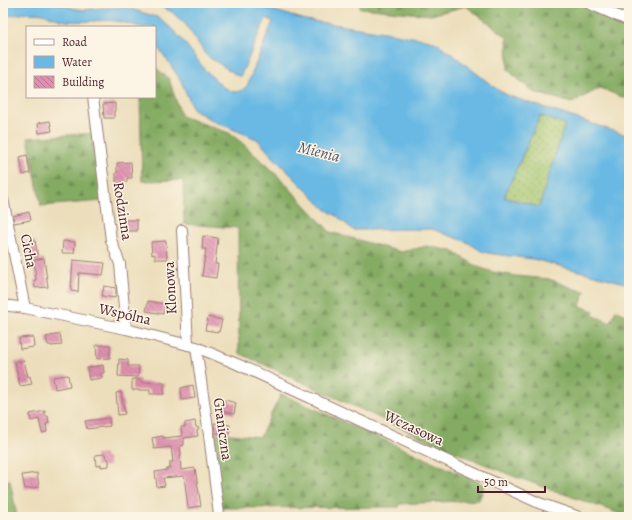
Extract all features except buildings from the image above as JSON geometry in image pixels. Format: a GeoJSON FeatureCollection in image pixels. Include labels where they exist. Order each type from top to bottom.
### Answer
{"type":"FeatureCollection","features":[{"type":"Feature","properties":{"kind":"street"},"geometry":{"type":"LineString","coordinates":[[588,3],[629,21]]}},
{"type":"Feature","properties":{"kind":"street","name":"Rodzinna"},"geometry":{"type":"LineString","coordinates":[[92,98],[111,240],[120,264],[126,329]]}},
{"type":"Feature","properties":{"kind":"street","name":"Cicha"},"geometry":{"type":"LineString","coordinates":[[3,199],[25,308]]}},
{"type":"Feature","properties":{"kind":"street","name":"Klonowa"},"geometry":{"type":"LineString","coordinates":[[182,230],[192,346]]}},
{"type":"Feature","properties":{"kind":"street","name":"Wspólna"},"geometry":{"type":"LineString","coordinates":[[3,305],[25,308],[126,329],[192,346],[237,364]]}},
{"type":"Feature","properties":{"kind":"street","name":"Graniczna"},"geometry":{"type":"LineString","coordinates":[[192,346],[209,435],[219,515]]}},
{"type":"Feature","properties":{"kind":"street","name":"Wczasowa"},"geometry":{"type":"LineString","coordinates":[[237,364],[539,503],[579,517]]}},
{"type":"Feature","properties":{"kind":"green space"},"geometry":{"type":"Polygon","coordinates":[[[360,3],[629,3],[629,100],[600,88],[572,103],[533,92],[508,70],[507,37],[466,6],[431,15],[360,8],[360,3]]]}},
{"type":"Feature","properties":{"kind":"green space"},"geometry":{"type":"Polygon","coordinates":[[[156,68],[169,79],[181,116],[229,133],[241,142],[282,180],[330,232],[401,252],[427,246],[452,251],[478,267],[493,272],[549,279],[575,289],[585,291],[580,306],[594,311],[592,315],[611,323],[616,310],[629,317],[629,517],[513,476],[438,445],[239,353],[238,228],[184,224],[183,180],[142,181],[140,98],[156,98],[156,68]]]}},
{"type":"Feature","properties":{"kind":"green space"},"geometry":{"type":"Polygon","coordinates":[[[540,116],[565,124],[539,207],[504,197],[540,116]]]}},
{"type":"Feature","properties":{"kind":"green space"},"geometry":{"type":"Polygon","coordinates":[[[94,133],[102,201],[41,206],[28,138],[94,133]]]}},
{"type":"Feature","properties":{"kind":"green space"},"geometry":{"type":"Polygon","coordinates":[[[281,394],[485,485],[479,500],[400,504],[399,507],[220,508],[211,432],[260,437],[281,394]]]}},
{"type":"Feature","properties":{"kind":"green space"},"geometry":{"type":"Polygon","coordinates":[[[10,480],[17,517],[3,517],[3,481],[10,480]]]}},
{"type":"Feature","properties":{"kind":"water","name":"Mienia"},"geometry":{"type":"Polygon","coordinates":[[[3,3],[56,3],[84,10],[124,7],[157,17],[170,27],[184,42],[205,70],[223,87],[234,92],[241,91],[247,86],[273,21],[266,18],[240,77],[207,56],[186,25],[172,12],[153,3],[248,3],[306,20],[384,32],[437,43],[498,90],[509,96],[629,136],[629,284],[533,259],[483,252],[467,242],[432,229],[353,230],[337,216],[325,209],[257,139],[213,121],[193,109],[181,81],[156,44],[156,26],[137,26],[110,21],[67,21],[38,13],[3,17],[3,3]],[[540,116],[504,197],[539,207],[565,124],[540,116]]]}}]}
